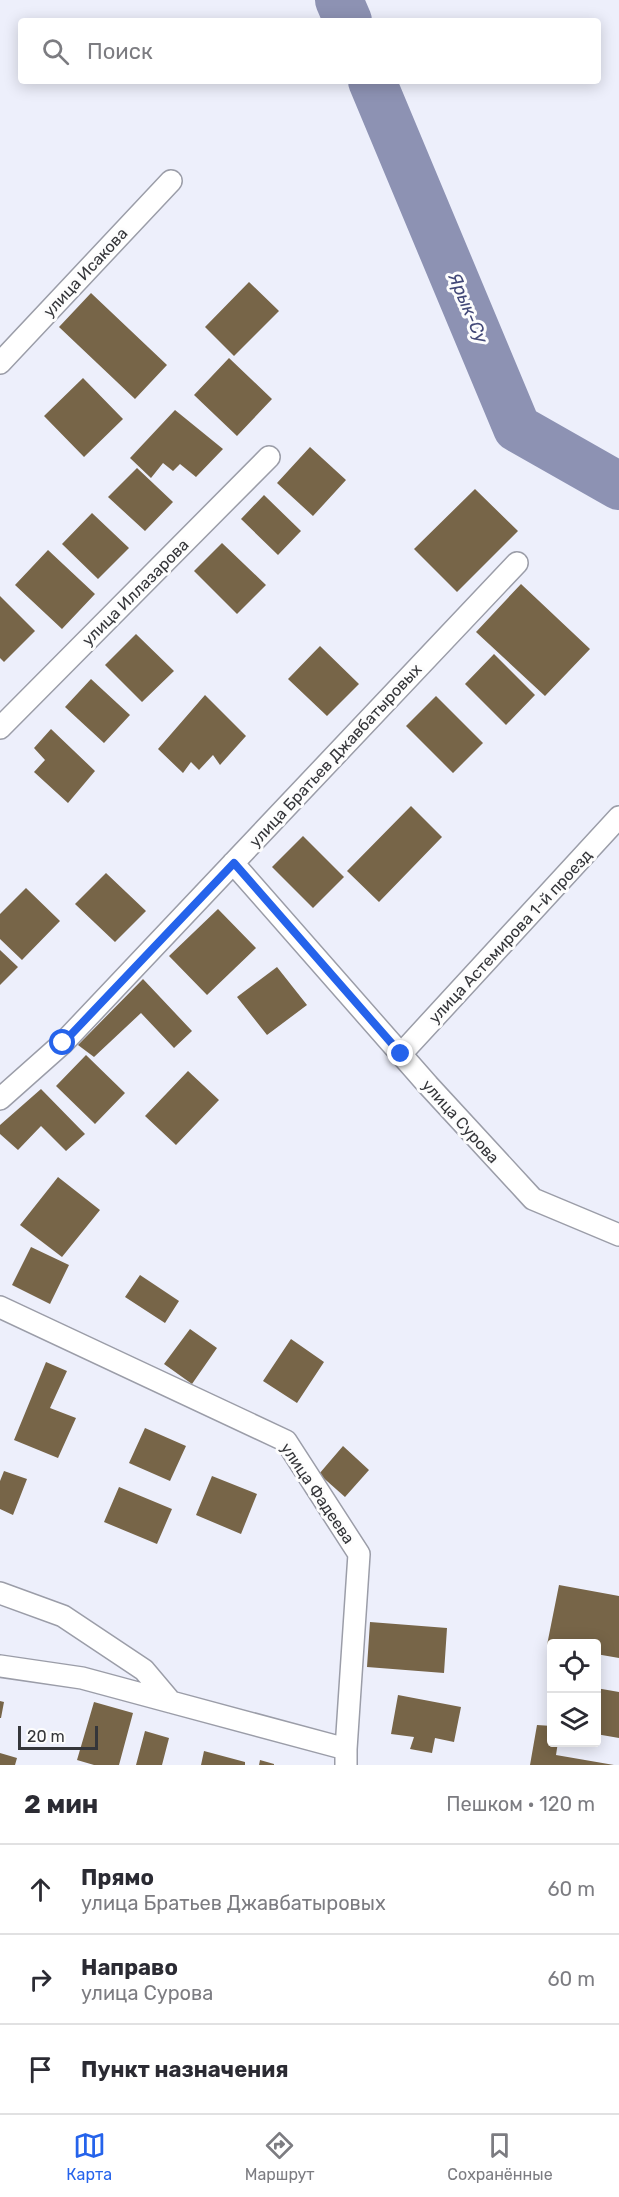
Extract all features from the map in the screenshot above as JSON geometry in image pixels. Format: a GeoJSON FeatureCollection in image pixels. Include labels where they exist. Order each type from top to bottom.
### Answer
{"type":"FeatureCollection","features":[{"type":"Feature","properties":{"kind":"street","name":"улица Исакова"},"geometry":{"type":"LineString","coordinates":[[0,363],[171,181]]}},
{"type":"Feature","properties":{"kind":"street","name":"улица Иллазарова"},"geometry":{"type":"LineString","coordinates":[[0,728],[269,457]]}},
{"type":"Feature","properties":{"kind":"street","name":"улица Братьев Джавбатыровых"},"geometry":{"type":"LineString","coordinates":[[0,1099],[63,1043],[517,563]]}},
{"type":"Feature","properties":{"kind":"street","name":"улица Астемирова 1-й проезд"},"geometry":{"type":"LineString","coordinates":[[401,1054],[619,817]]}},
{"type":"Feature","properties":{"kind":"street","name":"улица Сурова"},"geometry":{"type":"LineString","coordinates":[[234,863],[401,1054],[533,1199],[619,1235]]}},
{"type":"Feature","properties":{"kind":"street","name":"улица Фадеева"},"geometry":{"type":"LineString","coordinates":[[0,1307],[286,1441],[359,1554],[346,1757]]}},
{"type":"Feature","properties":{"kind":"street"},"geometry":{"type":"LineString","coordinates":[[0,1593],[63,1616],[144,1670],[171,1702]]}},
{"type":"Feature","properties":{"kind":"street"},"geometry":{"type":"LineString","coordinates":[[0,1666],[82,1678],[171,1702],[346,1757]]}},
{"type":"Feature","properties":{"kind":"building"},"geometry":{"type":"Polygon","coordinates":[[[249,282],[279,311],[234,356],[205,327],[249,282]]]}},
{"type":"Feature","properties":{"kind":"building"},"geometry":{"type":"Polygon","coordinates":[[[91,293],[167,365],[135,399],[59,327],[91,293]]]}},
{"type":"Feature","properties":{"kind":"building"},"geometry":{"type":"Polygon","coordinates":[[[229,358],[272,399],[237,436],[194,395],[229,358]]]}},
{"type":"Feature","properties":{"kind":"building"},"geometry":{"type":"Polygon","coordinates":[[[83,378],[123,419],[84,457],[44,416],[83,378]]]}},
{"type":"Feature","properties":{"kind":"building"},"geometry":{"type":"Polygon","coordinates":[[[175,410],[223,449],[196,477],[180,464],[173,471],[163,463],[151,478],[130,458],[175,410]]]}},
{"type":"Feature","properties":{"kind":"building"},"geometry":{"type":"Polygon","coordinates":[[[310,447],[346,480],[313,516],[277,483],[310,447]]]}},
{"type":"Feature","properties":{"kind":"building"},"geometry":{"type":"Polygon","coordinates":[[[137,468],[173,502],[145,531],[108,497],[137,468]]]}},
{"type":"Feature","properties":{"kind":"building"},"geometry":{"type":"Polygon","coordinates":[[[475,489],[518,531],[457,592],[414,549],[475,489]]]}},
{"type":"Feature","properties":{"kind":"building"},"geometry":{"type":"Polygon","coordinates":[[[264,495],[301,531],[278,555],[241,519],[264,495]]]}},
{"type":"Feature","properties":{"kind":"building"},"geometry":{"type":"Polygon","coordinates":[[[92,513],[129,548],[98,579],[62,544],[92,513]]]}},
{"type":"Feature","properties":{"kind":"building"},"geometry":{"type":"Polygon","coordinates":[[[222,543],[266,585],[237,614],[194,571],[222,543]]]}},
{"type":"Feature","properties":{"kind":"building"},"geometry":{"type":"Polygon","coordinates":[[[48,550],[95,594],[62,629],[15,585],[48,550]]]}},
{"type":"Feature","properties":{"kind":"building"},"geometry":{"type":"Polygon","coordinates":[[[521,584],[590,649],[545,696],[476,632],[521,584]]]}},
{"type":"Feature","properties":{"kind":"building"},"geometry":{"type":"Polygon","coordinates":[[[0,596],[35,631],[4,662],[0,658],[0,596]]]}},
{"type":"Feature","properties":{"kind":"building"},"geometry":{"type":"Polygon","coordinates":[[[136,634],[174,671],[142,702],[105,665],[136,634]]]}},
{"type":"Feature","properties":{"kind":"building"},"geometry":{"type":"Polygon","coordinates":[[[320,646],[359,684],[327,716],[288,679],[320,646]]]}},
{"type":"Feature","properties":{"kind":"building"},"geometry":{"type":"Polygon","coordinates":[[[494,654],[535,695],[506,725],[465,684],[494,654]]]}},
{"type":"Feature","properties":{"kind":"building"},"geometry":{"type":"Polygon","coordinates":[[[91,679],[130,715],[104,743],[65,707],[91,679]]]}},
{"type":"Feature","properties":{"kind":"building"},"geometry":{"type":"Polygon","coordinates":[[[205,695],[246,736],[220,765],[213,755],[199,770],[191,762],[183,773],[158,749],[205,695]]]}},
{"type":"Feature","properties":{"kind":"building"},"geometry":{"type":"Polygon","coordinates":[[[436,696],[483,743],[453,773],[406,726],[436,696]]]}},
{"type":"Feature","properties":{"kind":"building"},"geometry":{"type":"Polygon","coordinates":[[[51,729],[95,771],[68,803],[34,772],[45,760],[34,748],[51,729]]]}},
{"type":"Feature","properties":{"kind":"building"},"geometry":{"type":"Polygon","coordinates":[[[411,806],[442,837],[379,902],[347,871],[411,806]]]}},
{"type":"Feature","properties":{"kind":"building"},"geometry":{"type":"Polygon","coordinates":[[[303,836],[344,877],[313,908],[272,867],[303,836]]]}},
{"type":"Feature","properties":{"kind":"building"},"geometry":{"type":"Polygon","coordinates":[[[106,873],[146,911],[115,942],[75,904],[106,873]]]}},
{"type":"Feature","properties":{"kind":"building"},"geometry":{"type":"Polygon","coordinates":[[[26,888],[60,921],[22,960],[0,939],[0,914],[26,888]]]}},
{"type":"Feature","properties":{"kind":"building"},"geometry":{"type":"Polygon","coordinates":[[[218,909],[256,948],[207,995],[169,956],[218,909]]]}},
{"type":"Feature","properties":{"kind":"building"},"geometry":{"type":"Polygon","coordinates":[[[0,950],[18,967],[0,985],[0,950]]]}},
{"type":"Feature","properties":{"kind":"building"},"geometry":{"type":"Polygon","coordinates":[[[277,967],[307,1005],[267,1035],[237,997],[277,967]]]}},
{"type":"Feature","properties":{"kind":"building"},"geometry":{"type":"Polygon","coordinates":[[[143,979],[192,1031],[174,1048],[141,1013],[94,1057],[78,1045],[143,979]]]}},
{"type":"Feature","properties":{"kind":"building"},"geometry":{"type":"Polygon","coordinates":[[[86,1055],[125,1093],[95,1124],[56,1086],[86,1055]]]}},
{"type":"Feature","properties":{"kind":"building"},"geometry":{"type":"Polygon","coordinates":[[[188,1071],[219,1100],[176,1145],[145,1116],[188,1071]]]}},
{"type":"Feature","properties":{"kind":"building"},"geometry":{"type":"Polygon","coordinates":[[[41,1089],[85,1134],[66,1151],[41,1126],[18,1150],[0,1134],[0,1125],[41,1089]]]}},
{"type":"Feature","properties":{"kind":"building"},"geometry":{"type":"Polygon","coordinates":[[[58,1177],[100,1210],[62,1257],[20,1225],[58,1177]]]}},
{"type":"Feature","properties":{"kind":"building"},"geometry":{"type":"Polygon","coordinates":[[[31,1247],[69,1265],[50,1304],[12,1285],[31,1247]]]}},
{"type":"Feature","properties":{"kind":"building"},"geometry":{"type":"Polygon","coordinates":[[[140,1275],[179,1301],[165,1323],[125,1297],[140,1275]]]}},
{"type":"Feature","properties":{"kind":"building"},"geometry":{"type":"Polygon","coordinates":[[[190,1329],[217,1348],[192,1384],[164,1364],[190,1329]]]}},
{"type":"Feature","properties":{"kind":"building"},"geometry":{"type":"Polygon","coordinates":[[[291,1339],[324,1362],[297,1403],[263,1381],[291,1339]]]}},
{"type":"Feature","properties":{"kind":"building"},"geometry":{"type":"Polygon","coordinates":[[[46,1362],[67,1371],[50,1408],[76,1418],[58,1458],[14,1440],[46,1362]]]}},
{"type":"Feature","properties":{"kind":"building"},"geometry":{"type":"Polygon","coordinates":[[[145,1428],[186,1446],[170,1481],[129,1463],[145,1428]]]}},
{"type":"Feature","properties":{"kind":"building"},"geometry":{"type":"Polygon","coordinates":[[[343,1446],[369,1470],[345,1497],[319,1474],[343,1446]]]}},
{"type":"Feature","properties":{"kind":"building"},"geometry":{"type":"Polygon","coordinates":[[[4,1471],[27,1479],[13,1515],[0,1509],[0,1481],[4,1471]]]}},
{"type":"Feature","properties":{"kind":"building"},"geometry":{"type":"Polygon","coordinates":[[[212,1476],[257,1494],[241,1534],[196,1515],[212,1476]]]}},
{"type":"Feature","properties":{"kind":"building"},"geometry":{"type":"Polygon","coordinates":[[[119,1487],[172,1509],[157,1544],[104,1522],[119,1487]]]}},
{"type":"Feature","properties":{"kind":"building"},"geometry":{"type":"Polygon","coordinates":[[[559,1585],[619,1596],[619,1658],[601,1655],[601,1639],[548,1639],[559,1585]]]}},
{"type":"Feature","properties":{"kind":"building"},"geometry":{"type":"Polygon","coordinates":[[[370,1622],[447,1628],[444,1673],[367,1667],[370,1622]]]}},
{"type":"Feature","properties":{"kind":"building"},"geometry":{"type":"Polygon","coordinates":[[[601,1689],[619,1692],[619,1738],[601,1735],[601,1689]]]}},
{"type":"Feature","properties":{"kind":"building"},"geometry":{"type":"Polygon","coordinates":[[[398,1695],[461,1707],[454,1742],[435,1738],[432,1753],[410,1749],[414,1737],[391,1734],[398,1695]]]}},
{"type":"Feature","properties":{"kind":"building"},"geometry":{"type":"Polygon","coordinates":[[[0,1701],[4,1702],[1,1718],[0,1718],[0,1701]]]}},
{"type":"Feature","properties":{"kind":"building"},"geometry":{"type":"Polygon","coordinates":[[[94,1702],[133,1713],[119,1765],[94,1765],[77,1760],[94,1702]]]}},
{"type":"Feature","properties":{"kind":"building"},"geometry":{"type":"Polygon","coordinates":[[[537,1725],[547,1726],[547,1747],[557,1747],[556,1755],[614,1765],[530,1765],[537,1725]]]}},
{"type":"Feature","properties":{"kind":"building"},"geometry":{"type":"Polygon","coordinates":[[[145,1731],[169,1738],[162,1765],[136,1765],[145,1731]]]}},
{"type":"Feature","properties":{"kind":"building"},"geometry":{"type":"Polygon","coordinates":[[[204,1751],[245,1762],[245,1765],[201,1765],[204,1751]]]}},
{"type":"Feature","properties":{"kind":"building"},"geometry":{"type":"Polygon","coordinates":[[[0,1753],[17,1758],[15,1765],[0,1765],[0,1753]]]}},
{"type":"Feature","properties":{"kind":"building"},"geometry":{"type":"Polygon","coordinates":[[[260,1760],[274,1764],[274,1765],[259,1765],[260,1760]]]}},
{"type":"Feature","properties":{"kind":"waterway","name":"Ярык-Су"},"geometry":{"type":"LineString","coordinates":[[339,0],[347,18]]}},
{"type":"Feature","properties":{"kind":"waterway","name":"Ярык-Су"},"geometry":{"type":"LineString","coordinates":[[373,84],[517,428],[619,486]]}},
{"type":"Feature","properties":{"kind":"route"},"geometry":{"type":"LineString","coordinates":[[63,1043],[234,863],[401,1054]]}}]}
